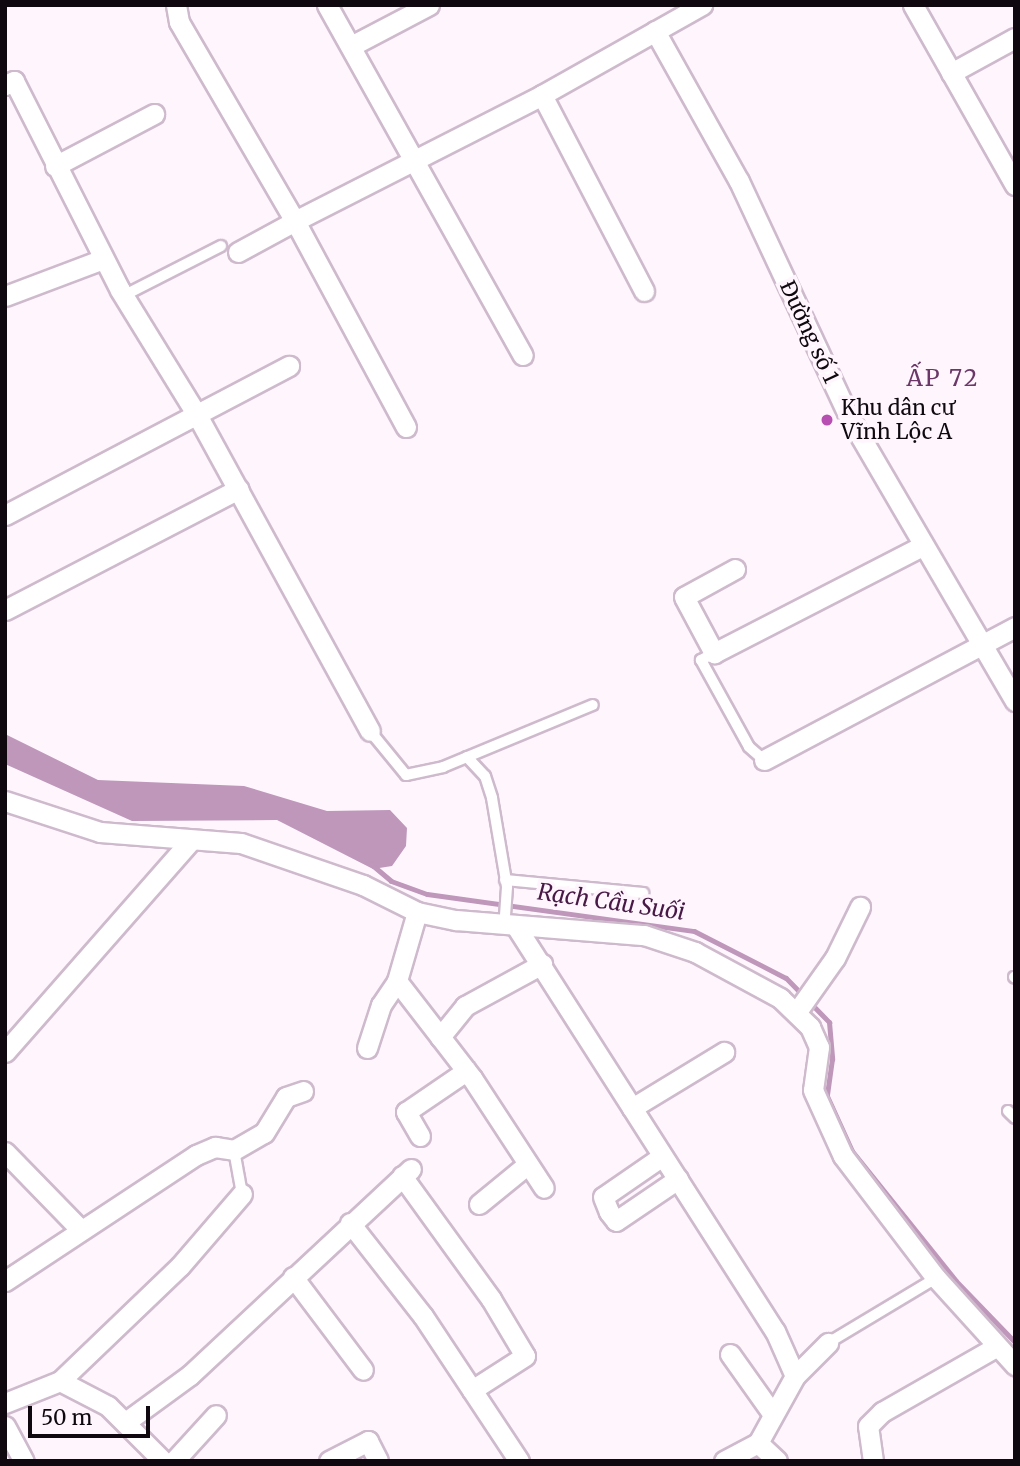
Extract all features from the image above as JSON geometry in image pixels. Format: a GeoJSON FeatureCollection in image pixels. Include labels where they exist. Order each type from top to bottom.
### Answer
{"type":"FeatureCollection","features":[{"type":"Feature","properties":{"kind":"street"},"geometry":{"type":"LineString","coordinates":[[176,5],[179,22],[295,221],[406,427]]}},
{"type":"Feature","properties":{"kind":"street"},"geometry":{"type":"LineString","coordinates":[[327,5],[523,355]]}},
{"type":"Feature","properties":{"kind":"street"},"geometry":{"type":"LineString","coordinates":[[351,46],[429,5]]}},
{"type":"Feature","properties":{"kind":"street"},"geometry":{"type":"LineString","coordinates":[[230,249],[295,221],[541,95],[702,5]]}},
{"type":"Feature","properties":{"kind":"street"},"geometry":{"type":"LineString","coordinates":[[913,5],[1015,185]]}},
{"type":"Feature","properties":{"kind":"street","name":"Đường số 1"},"geometry":{"type":"LineString","coordinates":[[655,31],[739,181],[849,417],[1015,701]]}},
{"type":"Feature","properties":{"kind":"street"},"geometry":{"type":"LineString","coordinates":[[951,72],[1015,38]]}},
{"type":"Feature","properties":{"kind":"street"},"geometry":{"type":"LineString","coordinates":[[8,77],[103,259],[197,415],[370,731]]}},
{"type":"Feature","properties":{"kind":"street"},"geometry":{"type":"LineString","coordinates":[[541,95],[644,291]]}},
{"type":"Feature","properties":{"kind":"street"},"geometry":{"type":"LineString","coordinates":[[55,166],[154,114]]}},
{"type":"Feature","properties":{"kind":"street"},"geometry":{"type":"LineString","coordinates":[[5,296],[103,259]]}},
{"type":"Feature","properties":{"kind":"street"},"geometry":{"type":"LineString","coordinates":[[5,515],[289,366]]}},
{"type":"Feature","properties":{"kind":"street"},"geometry":{"type":"LineString","coordinates":[[5,610],[238,489]]}},
{"type":"Feature","properties":{"kind":"street"},"geometry":{"type":"LineString","coordinates":[[736,569],[684,597],[714,653],[922,546]]}},
{"type":"Feature","properties":{"kind":"street"},"geometry":{"type":"LineString","coordinates":[[764,760],[1015,627]]}},
{"type":"Feature","properties":{"kind":"street"},"geometry":{"type":"LineString","coordinates":[[5,801],[100,832],[241,842],[363,885],[417,912],[644,935],[695,952],[780,998],[803,1000]]}},
{"type":"Feature","properties":{"kind":"street"},"geometry":{"type":"LineString","coordinates":[[5,1052],[191,840]]}},
{"type":"Feature","properties":{"kind":"street"},"geometry":{"type":"LineString","coordinates":[[803,1000],[835,958],[860,907]]}},
{"type":"Feature","properties":{"kind":"street"},"geometry":{"type":"LineString","coordinates":[[367,1048],[381,1005],[397,981],[417,912]]}},
{"type":"Feature","properties":{"kind":"street"},"geometry":{"type":"LineString","coordinates":[[508,923],[542,964],[661,1157],[678,1179],[775,1331],[795,1376]]}},
{"type":"Feature","properties":{"kind":"street"},"geometry":{"type":"LineString","coordinates":[[440,1037],[465,1006],[542,964]]}},
{"type":"Feature","properties":{"kind":"street"},"geometry":{"type":"LineString","coordinates":[[397,981],[466,1071],[544,1188]]}},
{"type":"Feature","properties":{"kind":"street"},"geometry":{"type":"LineString","coordinates":[[803,1000],[819,1047],[813,1090],[843,1156],[936,1278],[1015,1365]]}},
{"type":"Feature","properties":{"kind":"street"},"geometry":{"type":"LineString","coordinates":[[632,1108],[724,1052]]}},
{"type":"Feature","properties":{"kind":"street"},"geometry":{"type":"LineString","coordinates":[[420,1136],[406,1112],[466,1071]]}},
{"type":"Feature","properties":{"kind":"street"},"geometry":{"type":"LineString","coordinates":[[8,1271],[196,1155],[215,1147],[234,1150],[264,1133],[286,1097],[303,1091]]}},
{"type":"Feature","properties":{"kind":"street"},"geometry":{"type":"LineString","coordinates":[[5,1152],[80,1229]]}},
{"type":"Feature","properties":{"kind":"street"},"geometry":{"type":"LineString","coordinates":[[661,1157],[603,1197],[609,1212],[616,1221],[678,1179]]}},
{"type":"Feature","properties":{"kind":"street"},"geometry":{"type":"LineString","coordinates":[[479,1204],[528,1164]]}},
{"type":"Feature","properties":{"kind":"street"},"geometry":{"type":"LineString","coordinates":[[128,1421],[190,1375],[407,1172],[491,1299],[525,1356],[472,1390]]}},
{"type":"Feature","properties":{"kind":"street"},"geometry":{"type":"LineString","coordinates":[[5,1403],[60,1381],[180,1266],[242,1194]]}},
{"type":"Feature","properties":{"kind":"street"},"geometry":{"type":"LineString","coordinates":[[350,1223],[472,1390],[519,1461]]}},
{"type":"Feature","properties":{"kind":"street"},"geometry":{"type":"LineString","coordinates":[[293,1277],[363,1370]]}},
{"type":"Feature","properties":{"kind":"street"},"geometry":{"type":"LineString","coordinates":[[724,1461],[758,1443],[772,1413],[795,1376],[828,1343]]}},
{"type":"Feature","properties":{"kind":"street"},"geometry":{"type":"LineString","coordinates":[[873,1461],[868,1426],[882,1412],[996,1347]]}},
{"type":"Feature","properties":{"kind":"street"},"geometry":{"type":"LineString","coordinates":[[730,1354],[772,1413]]}},
{"type":"Feature","properties":{"kind":"street"},"geometry":{"type":"LineString","coordinates":[[60,1381],[128,1421],[163,1461]]}},
{"type":"Feature","properties":{"kind":"street"},"geometry":{"type":"LineString","coordinates":[[174,1461],[216,1415]]}},
{"type":"Feature","properties":{"kind":"street"},"geometry":{"type":"LineString","coordinates":[[5,1426],[24,1461]]}},
{"type":"Feature","properties":{"kind":"street"},"geometry":{"type":"LineString","coordinates":[[329,1461],[368,1441],[378,1461]]}},
{"type":"Feature","properties":{"kind":"street"},"geometry":{"type":"LineString","coordinates":[[758,1443],[777,1461]]}},
{"type":"Feature","properties":{"kind":"lane"},"geometry":{"type":"LineString","coordinates":[[124,296],[230,249]]}},
{"type":"Feature","properties":{"kind":"lane"},"geometry":{"type":"LineString","coordinates":[[714,653],[701,660],[749,747],[764,760]]}},
{"type":"Feature","properties":{"kind":"lane"},"geometry":{"type":"LineString","coordinates":[[370,731],[406,775],[467,757],[593,705]]}},
{"type":"Feature","properties":{"kind":"lane"},"geometry":{"type":"LineString","coordinates":[[467,757],[488,783],[506,884],[508,923]]}},
{"type":"Feature","properties":{"kind":"lane"},"geometry":{"type":"LineString","coordinates":[[506,884],[643,893]]}},
{"type":"Feature","properties":{"kind":"lane"},"geometry":{"type":"LineString","coordinates":[[234,1150],[242,1194]]}},
{"type":"Feature","properties":{"kind":"lane"},"geometry":{"type":"LineString","coordinates":[[828,1343],[936,1278]]}},
{"type":"Feature","properties":{"kind":"shaded area"},"geometry":{"type":"Polygon","coordinates":[[[5,734],[98,780],[244,786],[327,811],[390,810],[407,828],[406,846],[392,866],[373,869],[277,820],[132,821],[5,764],[5,734]]]}},
{"type":"Feature","properties":{"kind":"waterway","name":"Rạch Cầu Suối"},"geometry":{"type":"LineString","coordinates":[[371,864],[391,881],[427,894],[694,931],[786,978],[829,1022],[832,1059],[827,1096],[852,1151],[956,1281],[1015,1342]]}},
{"type":"Feature","properties":{"kind":"place","name":"Khu dân cư Vĩnh Lộc A"},"geometry":{"type":"Point","coordinates":[827,420]}},
{"type":"Feature","properties":{"kind":"district","name":"ẤP 72"},"geometry":{"type":"Point","coordinates":[943,378]}}]}
